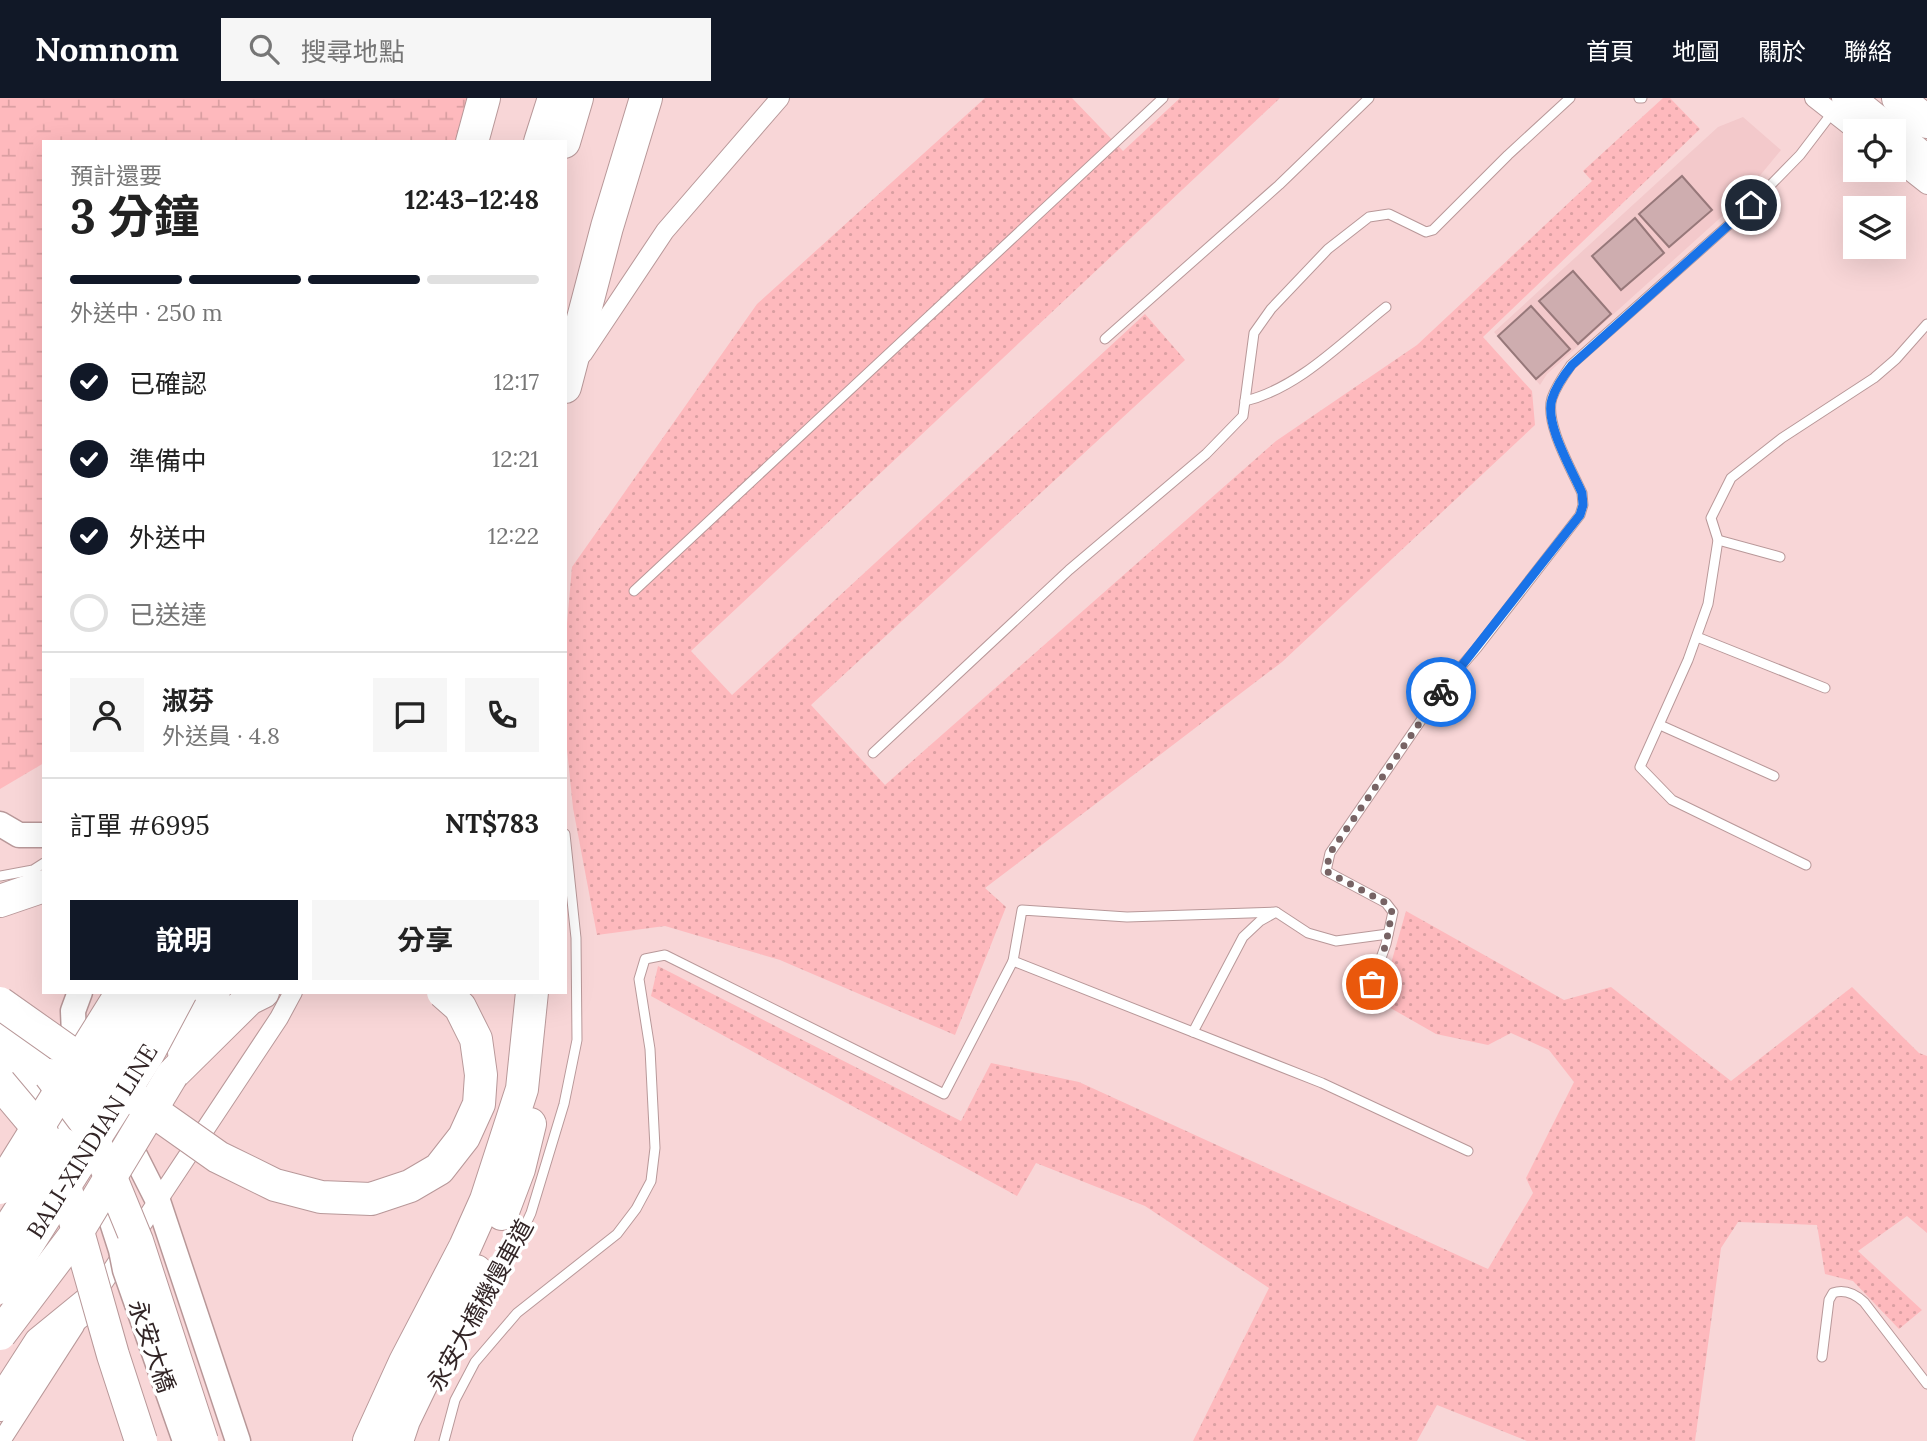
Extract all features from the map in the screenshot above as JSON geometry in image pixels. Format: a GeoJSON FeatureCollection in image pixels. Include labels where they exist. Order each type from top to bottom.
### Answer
{"type":"FeatureCollection","features":[{"type":"Feature","properties":{"kind":"highway"},"geometry":{"type":"LineString","coordinates":[[541,140],[554,98]]}},
{"type":"Feature","properties":{"kind":"highway"},"geometry":{"type":"LineString","coordinates":[[565,140],[577,98]]}},
{"type":"Feature","properties":{"kind":"highway"},"geometry":{"type":"LineString","coordinates":[[567,381],[607,227],[646,98]]}},
{"type":"Feature","properties":{"kind":"highway"},"geometry":{"type":"LineString","coordinates":[[1898,98],[1927,122]]}},
{"type":"Feature","properties":{"kind":"highway"},"geometry":{"type":"LineString","coordinates":[[471,140],[483,99]]}},
{"type":"Feature","properties":{"kind":"highway"},"geometry":{"type":"LineString","coordinates":[[1840,105],[1866,119]]}},
{"type":"Feature","properties":{"kind":"highway"},"geometry":{"type":"LineString","coordinates":[[1906,145],[1927,162]]}},
{"type":"Feature","properties":{"kind":"highway"},"geometry":{"type":"LineString","coordinates":[[567,316],[597,243],[607,227]]}},
{"type":"Feature","properties":{"kind":"highway"},"geometry":{"type":"LineString","coordinates":[[0,901],[42,887]]}},
{"type":"Feature","properties":{"kind":"highway"},"geometry":{"type":"LineString","coordinates":[[0,1188],[121,994]]}},
{"type":"Feature","properties":{"kind":"highway","name":"BALI-XINDIAN LINE"},"geometry":{"type":"LineString","coordinates":[[0,1242],[57,1154],[152,994]]}},
{"type":"Feature","properties":{"kind":"highway","name":"BALI-XINDIAN LINE"},"geometry":{"type":"LineString","coordinates":[[0,1288],[148,1054],[180,994]]}},
{"type":"Feature","properties":{"kind":"highway"},"geometry":{"type":"LineString","coordinates":[[0,1334],[78,1231],[172,1075],[213,994]]}},
{"type":"Feature","properties":{"kind":"highway"},"geometry":{"type":"LineString","coordinates":[[172,1075],[249,999],[259,994]]}},
{"type":"Feature","properties":{"kind":"highway"},"geometry":{"type":"LineString","coordinates":[[0,1003],[218,1157],[275,1185],[321,1197],[371,1199],[410,1186],[439,1169],[464,1137],[479,1104],[481,1075],[476,1039],[460,1007],[445,994]]}},
{"type":"Feature","properties":{"kind":"highway"},"geometry":{"type":"LineString","coordinates":[[388,1435],[405,1362],[465,1247],[486,1200],[522,1089],[532,994]]}},
{"type":"Feature","properties":{"kind":"highway"},"geometry":{"type":"LineString","coordinates":[[388,1435],[404,1420],[496,1229],[519,1169],[537,1093],[547,1022],[544,994]]}},
{"type":"Feature","properties":{"kind":"highway"},"geometry":{"type":"LineString","coordinates":[[50,1074],[86,1123],[114,1185],[137,1241],[202,1441]]}},
{"type":"Feature","properties":{"kind":"highway"},"geometry":{"type":"LineString","coordinates":[[0,1083],[42,1133],[60,1168],[113,1355],[141,1441]]}},
{"type":"Feature","properties":{"kind":"highway"},"geometry":{"type":"LineString","coordinates":[[70,1138],[112,1286],[164,1441]]}},
{"type":"Feature","properties":{"kind":"highway"},"geometry":{"type":"LineString","coordinates":[[0,1405],[40,1343],[89,1303]]}},
{"type":"Feature","properties":{"kind":"street"},"geometry":{"type":"LineString","coordinates":[[567,385],[586,348],[665,231],[780,98]]}},
{"type":"Feature","properties":{"kind":"street"},"geometry":{"type":"LineString","coordinates":[[1814,98],[1840,105]]}},
{"type":"Feature","properties":{"kind":"street"},"geometry":{"type":"LineString","coordinates":[[1906,168],[1927,185]]}},
{"type":"Feature","properties":{"kind":"street"},"geometry":{"type":"LineString","coordinates":[[0,824],[19,835],[42,835]]}},
{"type":"Feature","properties":{"kind":"street"},"geometry":{"type":"LineString","coordinates":[[79,994],[73,1012],[74,1035],[158,1201],[238,1441]]}},
{"type":"Feature","properties":{"kind":"street"},"geometry":{"type":"LineString","coordinates":[[1,1441],[89,1303],[279,1018],[292,994]]}},
{"type":"Feature","properties":{"kind":"street","name":"永安大橋"},"geometry":{"type":"LineString","coordinates":[[0,1031],[50,1074],[92,1158],[125,1270],[185,1441]]}},
{"type":"Feature","properties":{"kind":"street","name":"永安大橋"},"geometry":{"type":"LineString","coordinates":[[0,1056],[25,1075],[70,1138],[121,1250]]}},
{"type":"Feature","properties":{"kind":"street"},"geometry":{"type":"LineString","coordinates":[[0,1157],[15,1157],[31,1168],[47,1189],[59,1213],[135,1441]]}},
{"type":"Feature","properties":{"kind":"lane"},"geometry":{"type":"LineString","coordinates":[[634,591],[1163,98]]}},
{"type":"Feature","properties":{"kind":"lane"},"geometry":{"type":"LineString","coordinates":[[1105,339],[1279,185],[1369,98]]}},
{"type":"Feature","properties":{"kind":"lane"},"geometry":{"type":"LineString","coordinates":[[873,753],[1069,570],[1206,454],[1242,416],[1254,333],[1271,309],[1328,249],[1369,217],[1389,214],[1426,232],[1433,230],[1570,98]]}},
{"type":"Feature","properties":{"kind":"lane"},"geometry":{"type":"LineString","coordinates":[[1366,1003],[1388,934],[1392,912],[1386,903],[1326,871],[1330,853],[1446,684],[1580,515],[1582,493],[1552,425],[1550,401],[1558,383],[1572,365],[1751,205],[1800,155],[1840,105]]}},
{"type":"Feature","properties":{"kind":"lane"},"geometry":{"type":"LineString","coordinates":[[1245,401],[1264,397],[1282,387],[1317,363],[1386,307]]}},
{"type":"Feature","properties":{"kind":"lane"},"geometry":{"type":"LineString","coordinates":[[1805,865],[1672,800],[1640,767],[1697,637],[1708,604],[1718,540],[1711,518],[1731,478],[1782,438],[1874,379],[1927,324]]}},
{"type":"Feature","properties":{"kind":"lane"},"geometry":{"type":"LineString","coordinates":[[1718,540],[1780,557]]}},
{"type":"Feature","properties":{"kind":"lane"},"geometry":{"type":"LineString","coordinates":[[1697,637],[1825,688]]}},
{"type":"Feature","properties":{"kind":"lane"},"geometry":{"type":"LineString","coordinates":[[1660,725],[1774,776]]}},
{"type":"Feature","properties":{"kind":"lane","name":"永安大橋機慢車道"},"geometry":{"type":"LineString","coordinates":[[434,1387],[492,1294],[531,1213],[564,1104],[576,1041],[576,938],[567,853]]}},
{"type":"Feature","properties":{"kind":"lane"},"geometry":{"type":"LineString","coordinates":[[0,876],[33,870],[42,864]]}},
{"type":"Feature","properties":{"kind":"lane"},"geometry":{"type":"LineString","coordinates":[[444,1441],[455,1400],[475,1362],[517,1312],[617,1234],[636,1209],[651,1181],[655,1148],[650,1048],[639,979],[645,959],[665,955],[944,1094],[1013,961],[1022,910],[1127,917],[1276,912],[1308,933],[1336,941],[1388,934]]}},
{"type":"Feature","properties":{"kind":"lane"},"geometry":{"type":"LineString","coordinates":[[1193,1032],[1243,937],[1260,921],[1276,912]]}},
{"type":"Feature","properties":{"kind":"lane"},"geometry":{"type":"LineString","coordinates":[[1013,961],[1322,1083],[1468,1151]]}},
{"type":"Feature","properties":{"kind":"lane"},"geometry":{"type":"LineString","coordinates":[[1822,1357],[1829,1300],[1833,1293],[1839,1291],[1854,1294],[1864,1302],[1927,1384]]}},
{"type":"Feature","properties":{"kind":"lane"},"geometry":{"type":"LineString","coordinates":[[388,1435],[406,1441]]}},
{"type":"Feature","properties":{"kind":"shaded area"},"geometry":{"type":"Polygon","coordinates":[[[1743,117],[1781,150],[1739,201],[1547,374],[1540,385],[1494,332],[1718,127],[1743,117]]]}},
{"type":"Feature","properties":{"kind":"green space"},"geometry":{"type":"Polygon","coordinates":[[[0,98],[479,98],[465,140],[42,140],[42,764],[0,789],[0,98]]]}},
{"type":"Feature","properties":{"kind":"green space"},"geometry":{"type":"Polygon","coordinates":[[[985,98],[1072,98],[1123,151],[1180,98],[1280,98],[691,651],[732,695],[1145,314],[1185,360],[811,705],[885,785],[1276,441],[1417,345],[1592,181],[1583,171],[1663,98],[1670,98],[1700,129],[1483,337],[1532,391],[1535,425],[1282,662],[985,888],[1006,907],[955,1035],[780,960],[665,926],[597,935],[573,808],[567,750],[567,623],[572,567],[757,304],[985,98]]]}},
{"type":"Feature","properties":{"kind":"green space"},"geometry":{"type":"Polygon","coordinates":[[[1406,911],[1564,1000],[1611,987],[1731,1081],[1852,987],[1919,1053],[1927,1056],[1927,1233],[1907,1216],[1858,1251],[1922,1310],[1899,1329],[1853,1281],[1825,1274],[1817,1225],[1738,1222],[1721,1248],[1695,1441],[1527,1441],[1437,1405],[1417,1441],[1193,1441],[1269,1288],[1145,1206],[1036,1163],[1017,1196],[651,996],[658,966],[961,1121],[991,1063],[1079,1082],[1488,1269],[1533,1193],[1526,1178],[1574,1082],[1549,1050],[1511,1033],[1488,1045],[1436,1034],[1380,1002],[1406,911]]]}},
{"type":"Feature","properties":{"kind":"building"},"geometry":{"type":"Polygon","coordinates":[[[1682,176],[1712,210],[1669,247],[1639,214],[1682,176]]]}},
{"type":"Feature","properties":{"kind":"building"},"geometry":{"type":"Polygon","coordinates":[[[1635,218],[1664,253],[1621,290],[1592,256],[1635,218]]]}},
{"type":"Feature","properties":{"kind":"building"},"geometry":{"type":"Polygon","coordinates":[[[1573,271],[1611,314],[1578,344],[1539,301],[1573,271]]]}},
{"type":"Feature","properties":{"kind":"building"},"geometry":{"type":"Polygon","coordinates":[[[1531,306],[1570,349],[1536,379],[1498,336],[1531,306]]]}},
{"type":"Feature","properties":{"kind":"way so far"},"geometry":{"type":"LineString","coordinates":[[1372,984],[1386,944],[1392,912],[1386,903],[1326,871],[1330,853],[1441,692]]}},
{"type":"Feature","properties":{"kind":"route"},"geometry":{"type":"LineString","coordinates":[[1441,692],[1580,515],[1582,493],[1552,425],[1550,401],[1558,383],[1572,365],[1751,205]]}}]}
